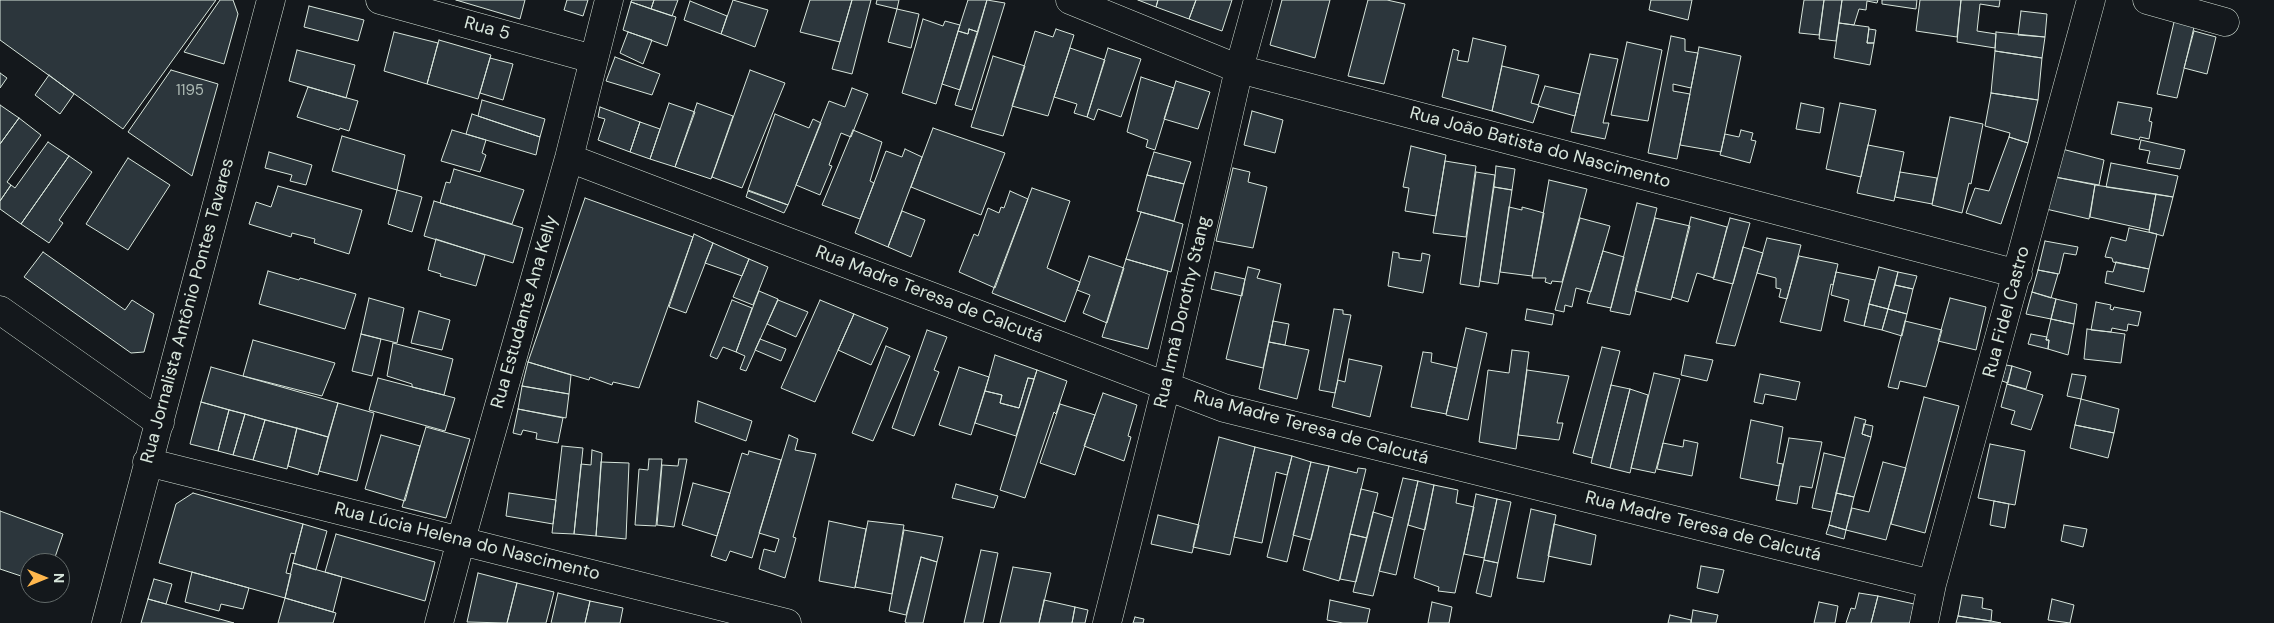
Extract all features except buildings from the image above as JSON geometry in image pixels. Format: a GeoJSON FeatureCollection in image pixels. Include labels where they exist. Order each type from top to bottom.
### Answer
{"type":"FeatureCollection","features":[{"type":"Feature","properties":{"kind":"street","name":"Rua Jornalista Antônio Pontes Tavares"},"geometry":{"type":"LineString","coordinates":[[106,623],[271,0]]}},
{"type":"Feature","properties":{"kind":"street","name":"Rua 5"},"geometry":{"type":"LineString","coordinates":[[380,0],[593,59]]}},
{"type":"Feature","properties":{"kind":"street","name":"Rua Estudante Ana Kelly"},"geometry":{"type":"LineString","coordinates":[[439,623],[569,158],[609,0]]}},
{"type":"Feature","properties":{"kind":"street","name":"Rua João Batista do Nascimento"},"geometry":{"type":"LineString","coordinates":[[1070,0],[1239,69],[2018,274]]}},
{"type":"Feature","properties":{"kind":"street","name":"Rua Irmã Dorothy Stang"},"geometry":{"type":"LineString","coordinates":[[1107,623],[1166,387],[1239,69],[1258,0]]}},
{"type":"Feature","properties":{"kind":"street","name":"Rua Fidel Castro"},"geometry":{"type":"LineString","coordinates":[[1924,623],[1932,584],[2018,274],[2091,0]]}},
{"type":"Feature","properties":{"kind":"street"},"geometry":{"type":"LineString","coordinates":[[2147,0],[2226,22]]}},
{"type":"Feature","properties":{"kind":"street","name":"Rua Madre Teresa de Calcutá"},"geometry":{"type":"LineString","coordinates":[[569,158],[1224,408],[1932,584]]}},
{"type":"Feature","properties":{"kind":"street"},"geometry":{"type":"LineString","coordinates":[[0,310],[160,422]]}},
{"type":"Feature","properties":{"kind":"street","name":"Rua Lúcia Helena do Nascimento"},"geometry":{"type":"LineString","coordinates":[[148,462],[787,623]]}}]}
